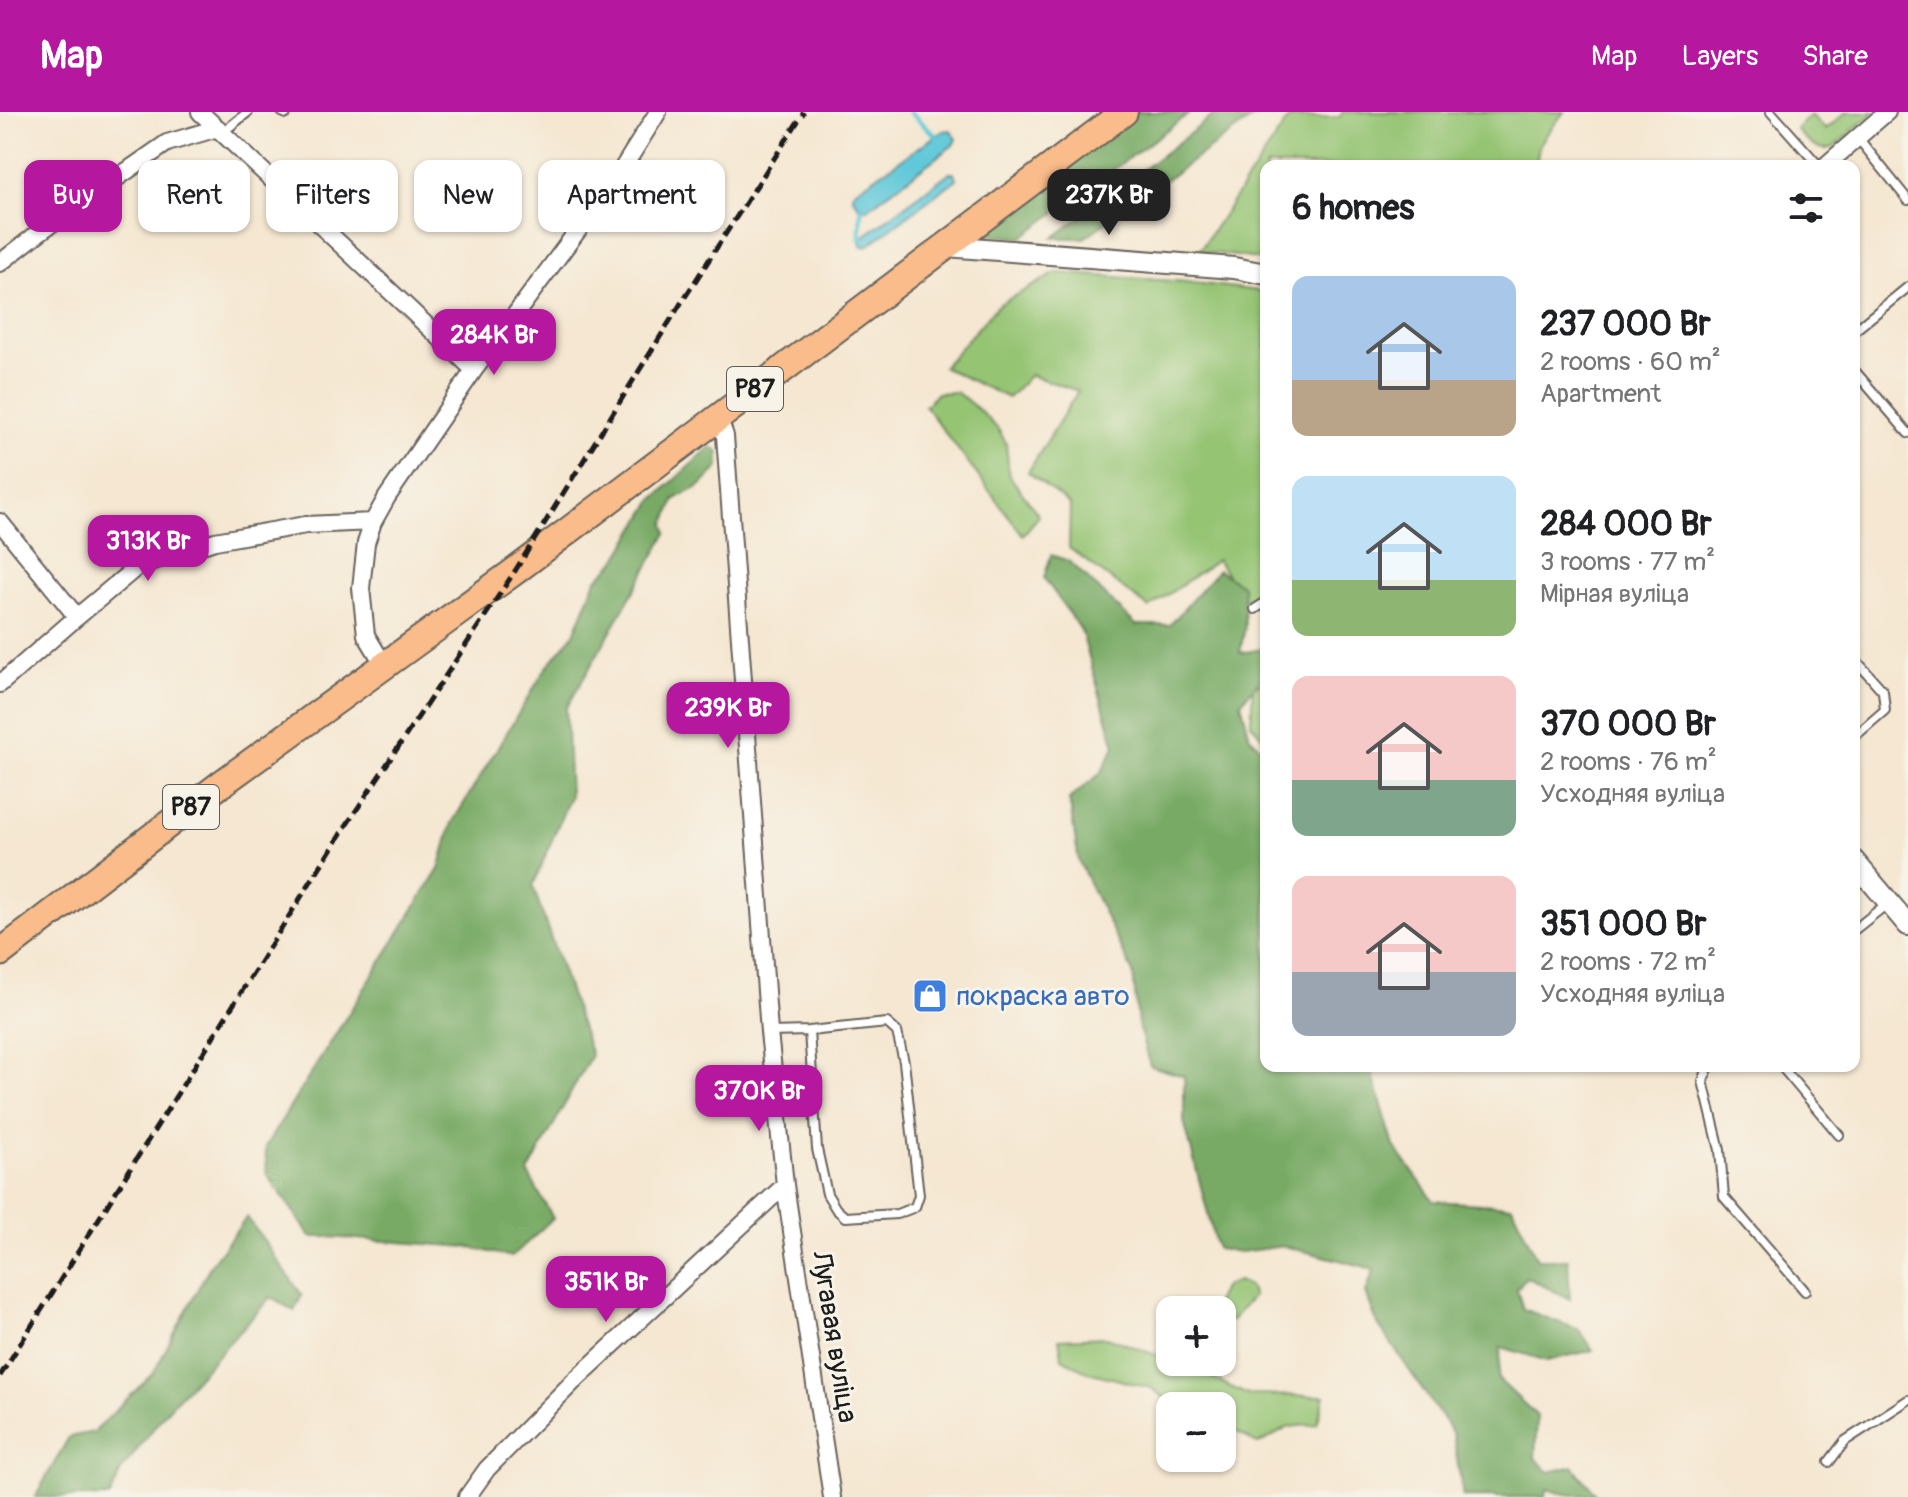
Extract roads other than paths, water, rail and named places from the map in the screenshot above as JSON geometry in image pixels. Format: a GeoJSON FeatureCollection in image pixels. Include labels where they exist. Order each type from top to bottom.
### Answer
{"type":"FeatureCollection","features":[{"type":"Feature","properties":{"kind":"main road","name":"Р87"},"geometry":{"type":"LineString","coordinates":[[0,953],[221,784],[515,571],[1124,112]]}},
{"type":"Feature","properties":{"kind":"street"},"geometry":{"type":"LineString","coordinates":[[200,112],[474,370]]}},
{"type":"Feature","properties":{"kind":"street"},"geometry":{"type":"LineString","coordinates":[[384,665],[366,635],[361,588],[366,543],[373,522],[474,370],[616,179],[658,112]]}},
{"type":"Feature","properties":{"kind":"street"},"geometry":{"type":"LineString","coordinates":[[1829,160],[1887,112]]}},
{"type":"Feature","properties":{"kind":"street"},"geometry":{"type":"LineString","coordinates":[[0,263],[167,143],[220,130]]}},
{"type":"Feature","properties":{"kind":"street"},"geometry":{"type":"LineString","coordinates":[[946,246],[1234,268],[1260,273]]}},
{"type":"Feature","properties":{"kind":"street","name":"Лугавая вуліца"},"geometry":{"type":"LineString","coordinates":[[718,416],[725,436],[769,1032],[785,1185],[832,1497]]}},
{"type":"Feature","properties":{"kind":"street"},"geometry":{"type":"LineString","coordinates":[[0,522],[77,617]]}},
{"type":"Feature","properties":{"kind":"street"},"geometry":{"type":"LineString","coordinates":[[0,684],[138,566],[215,541],[306,525],[373,522]]}},
{"type":"Feature","properties":{"kind":"street"},"geometry":{"type":"LineString","coordinates":[[1860,868],[1908,925]]}},
{"type":"Feature","properties":{"kind":"street"},"geometry":{"type":"LineString","coordinates":[[467,1497],[487,1469],[574,1381],[785,1185]]}},
{"type":"Feature","properties":{"kind":"lane"},"geometry":{"type":"LineString","coordinates":[[220,130],[248,112]]}},
{"type":"Feature","properties":{"kind":"lane"},"geometry":{"type":"LineString","coordinates":[[1771,112],[1816,160]]}},
{"type":"Feature","properties":{"kind":"lane"},"geometry":{"type":"LineString","coordinates":[[1858,137],[1908,200]]}},
{"type":"Feature","properties":{"kind":"lane"},"geometry":{"type":"LineString","coordinates":[[1860,326],[1908,287]]}},
{"type":"Feature","properties":{"kind":"lane"},"geometry":{"type":"LineString","coordinates":[[1860,377],[1908,433]]}},
{"type":"Feature","properties":{"kind":"lane"},"geometry":{"type":"LineString","coordinates":[[1255,609],[1260,606]]}},
{"type":"Feature","properties":{"kind":"lane"},"geometry":{"type":"LineString","coordinates":[[1860,665],[1883,691],[1885,710],[1860,732]]}},
{"type":"Feature","properties":{"kind":"lane"},"geometry":{"type":"LineString","coordinates":[[1860,925],[1888,903]]}},
{"type":"Feature","properties":{"kind":"lane"},"geometry":{"type":"LineString","coordinates":[[769,1032],[887,1023],[897,1032],[904,1062],[919,1195],[915,1207],[897,1214],[845,1217],[831,1202],[817,1149],[809,1031]]}},
{"type":"Feature","properties":{"kind":"lane"},"geometry":{"type":"LineString","coordinates":[[1707,1072],[1703,1081],[1720,1150],[1724,1197],[1805,1291]]}},
{"type":"Feature","properties":{"kind":"lane"},"geometry":{"type":"LineString","coordinates":[[1786,1072],[1839,1135]]}},
{"type":"Feature","properties":{"kind":"lane"},"geometry":{"type":"LineString","coordinates":[[1829,1462],[1845,1441],[1908,1400]]}},
{"type":"Feature","properties":{"kind":"water"},"geometry":{"type":"Polygon","coordinates":[[[951,130],[956,139],[953,145],[867,209],[861,209],[853,198],[853,192],[943,131],[951,130]]]}},
{"type":"Feature","properties":{"kind":"water"},"geometry":{"type":"Polygon","coordinates":[[[949,173],[954,173],[957,179],[866,247],[861,246],[860,239],[949,173]]]}},
{"type":"Feature","properties":{"kind":"waterway"},"geometry":{"type":"LineString","coordinates":[[910,112],[936,136]]}},
{"type":"Feature","properties":{"kind":"waterway"},"geometry":{"type":"LineString","coordinates":[[860,239],[861,209]]}},
{"type":"Feature","properties":{"kind":"railway"},"geometry":{"type":"LineString","coordinates":[[0,1376],[340,835],[515,571],[804,112]]}},
{"type":"Feature","properties":{"kind":"place","name":"покраска авто"},"geometry":{"type":"Point","coordinates":[930,996]}}]}
